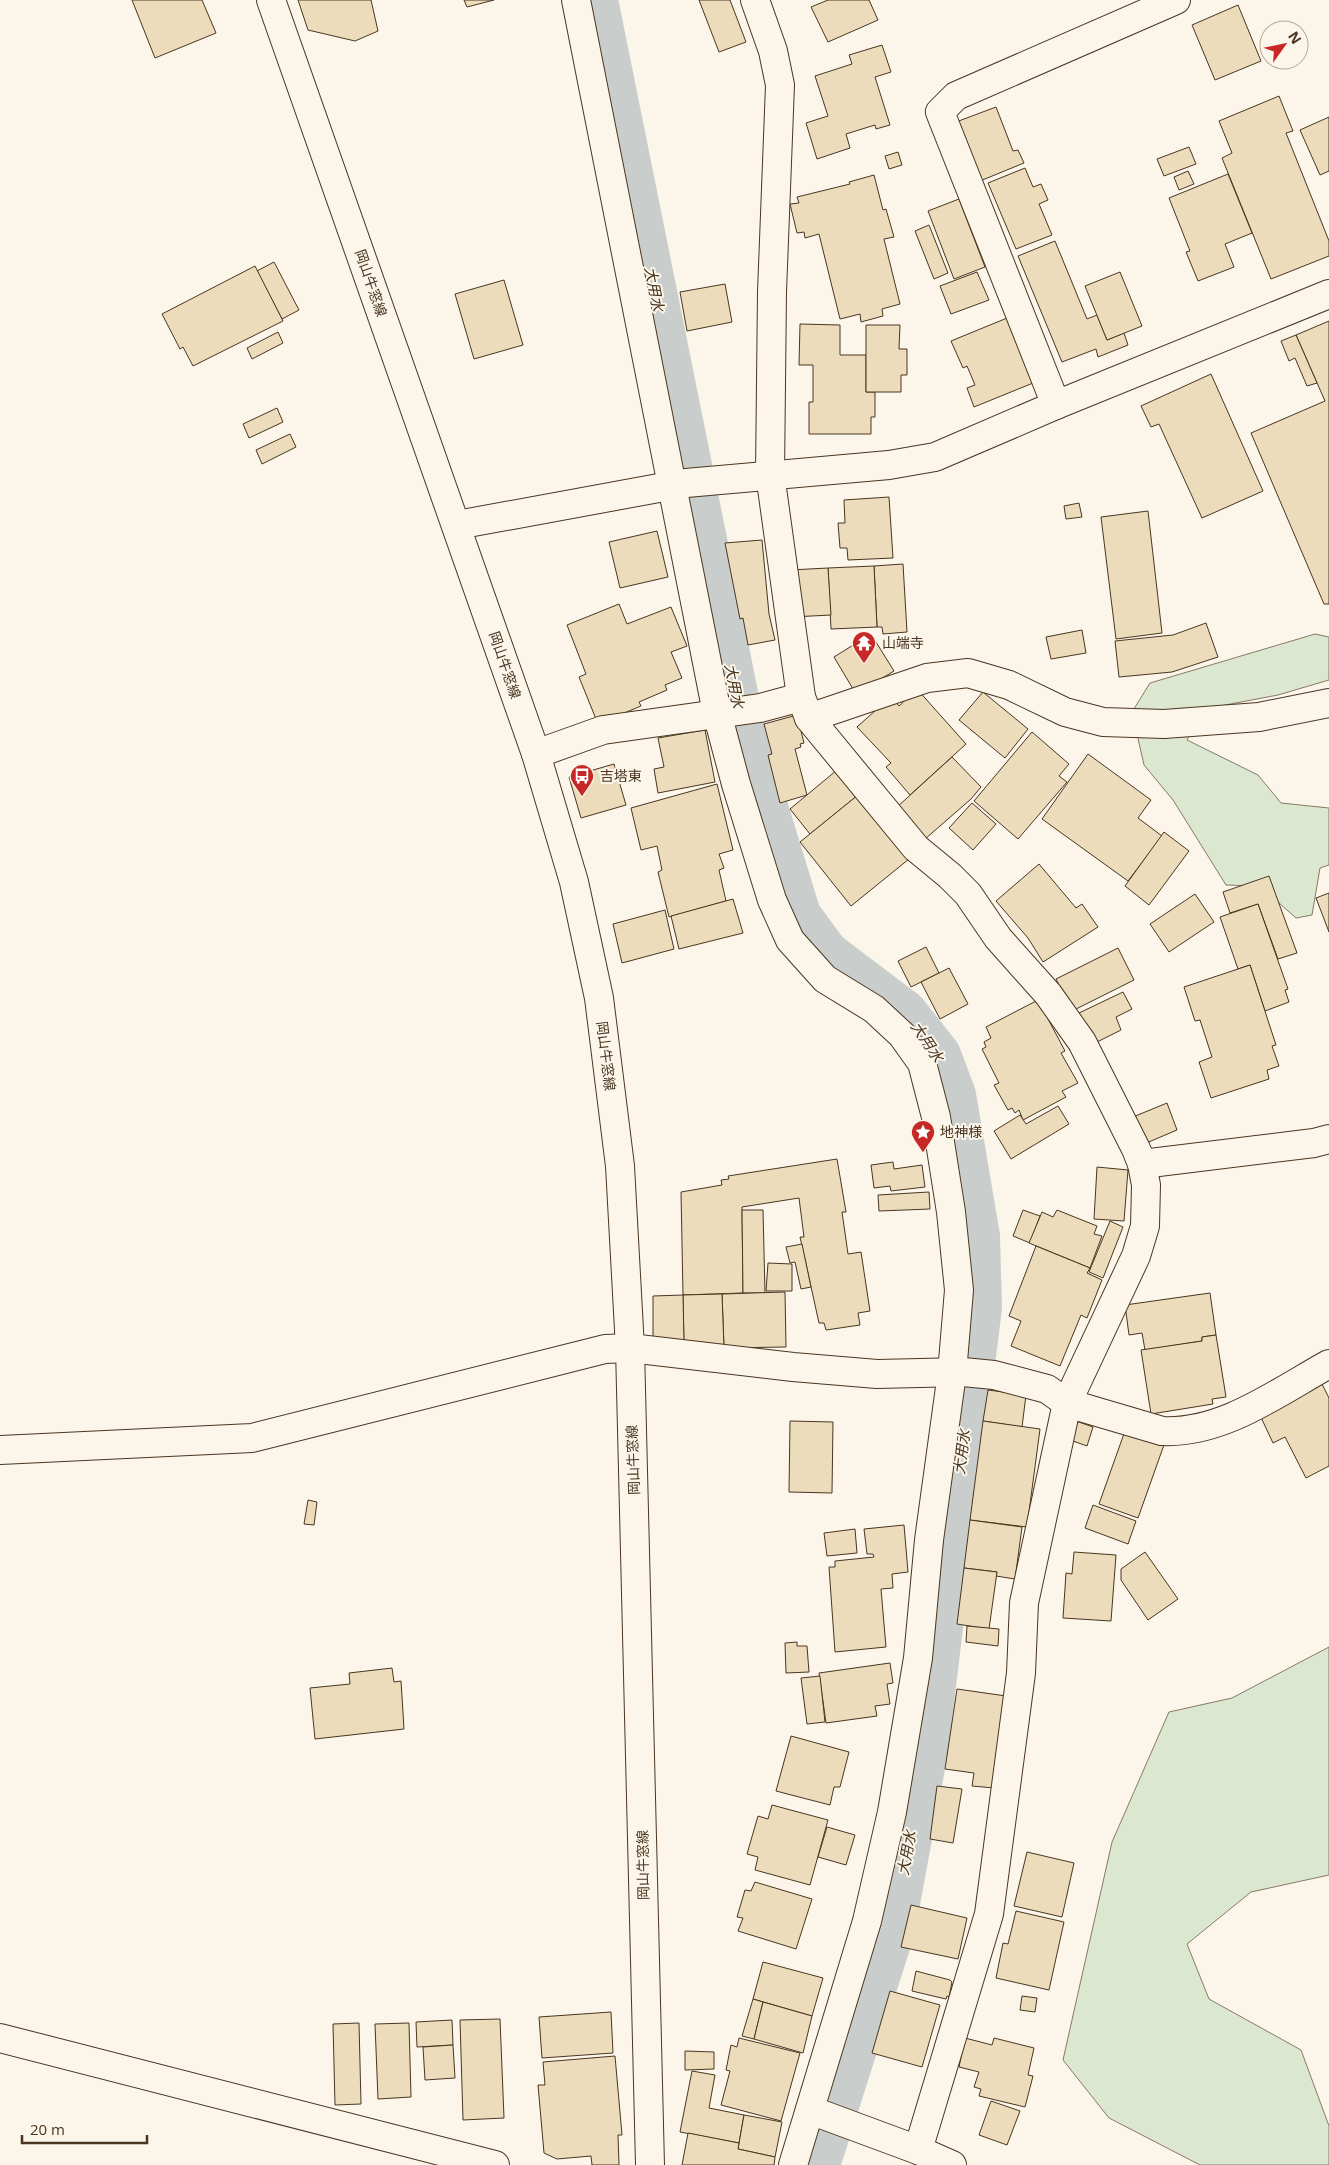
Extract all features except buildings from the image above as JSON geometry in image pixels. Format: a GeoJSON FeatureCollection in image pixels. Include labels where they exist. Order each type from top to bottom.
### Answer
{"type":"FeatureCollection","features":[{"type":"Feature","properties":{"kind":"street","name":"岡山牛窓線"},"geometry":{"type":"LineString","coordinates":[[271,0],[536,754],[574,882],[599,998],[620,1166],[630,1348],[650,2165]]}},
{"type":"Feature","properties":{"kind":"street"},"geometry":{"type":"LineString","coordinates":[[576,0],[690,483],[722,712],[736,784],[772,900],[790,940],[825,979],[874,1010],[902,1035],[922,1063],[936,1117],[948,1193],[959,1290],[952,1373],[929,1540],[918,1658],[892,1812],[866,1921],[825,2115],[793,2165]]}},
{"type":"Feature","properties":{"kind":"street"},"geometry":{"type":"LineString","coordinates":[[756,0],[773,51],[780,85],[772,292],[770,474],[805,707],[916,848],[950,876],[968,894],[998,938],[1048,994],[1082,1042],[1142,1164],[1146,1185],[1145,1226],[1136,1256],[1067,1404],[1024,1603],[1021,1673],[989,1914],[918,2150]]}},
{"type":"Feature","properties":{"kind":"street"},"geometry":{"type":"LineString","coordinates":[[1056,405],[940,112],[956,96],[1176,0]]}},
{"type":"Feature","properties":{"kind":"street"},"geometry":{"type":"LineString","coordinates":[[457,525],[690,483],[770,474],[889,465],[935,457],[1056,405],[1329,294]]}},
{"type":"Feature","properties":{"kind":"street"},"geometry":{"type":"LineString","coordinates":[[536,754],[603,730],[722,712],[760,708],[805,707],[928,678],[968,673],[1009,685],[1065,712],[1103,722],[1164,724],[1259,717],[1329,703]]}},
{"type":"Feature","properties":{"kind":"street"},"geometry":{"type":"LineString","coordinates":[[1142,1164],[1314,1143],[1329,1139]]}},
{"type":"Feature","properties":{"kind":"street"},"geometry":{"type":"LineString","coordinates":[[0,1450],[252,1438],[605,1349],[630,1348],[794,1367],[877,1374],[952,1373],[994,1375],[1047,1389],[1067,1404],[1162,1431],[1176,1432],[1227,1420],[1329,1364]]}},
{"type":"Feature","properties":{"kind":"street"},"geometry":{"type":"LineString","coordinates":[[0,2038],[495,2165]]}},
{"type":"Feature","properties":{"kind":"street"},"geometry":{"type":"LineString","coordinates":[[825,2115],[918,2150],[952,2165]]}},
{"type":"Feature","properties":{"kind":"green space"},"geometry":{"type":"Polygon","coordinates":[[[1315,634],[1329,637],[1329,680],[1278,695],[1204,709],[1187,740],[1258,775],[1281,803],[1329,808],[1329,865],[1320,868],[1312,915],[1296,918],[1260,886],[1226,885],[1173,800],[1144,765],[1132,712],[1150,683],[1315,634]]]}},
{"type":"Feature","properties":{"kind":"green space"},"geometry":{"type":"Polygon","coordinates":[[[1329,1647],[1329,1875],[1251,1892],[1187,1944],[1209,1999],[1301,2050],[1329,2126],[1329,2165],[1200,2165],[1109,2118],[1063,2060],[1112,1842],[1169,1712],[1232,1698],[1329,1647]]]}},
{"type":"Feature","properties":{"kind":"waterway","name":"大用水"},"geometry":{"type":"LineString","coordinates":[[596,0],[745,738],[799,915],[827,953],[905,1012],[939,1055],[954,1095],[978,1236],[980,1307],[926,1751],[893,1930],[818,2165]]}},
{"type":"Feature","properties":{"kind":"place","name":"山端寺"},"geometry":{"type":"Point","coordinates":[864,664]}},
{"type":"Feature","properties":{"kind":"place","name":"吉塔東"},"geometry":{"type":"Point","coordinates":[582,797]}},
{"type":"Feature","properties":{"kind":"place","name":"地神様"},"geometry":{"type":"Point","coordinates":[923,1153]}}]}
